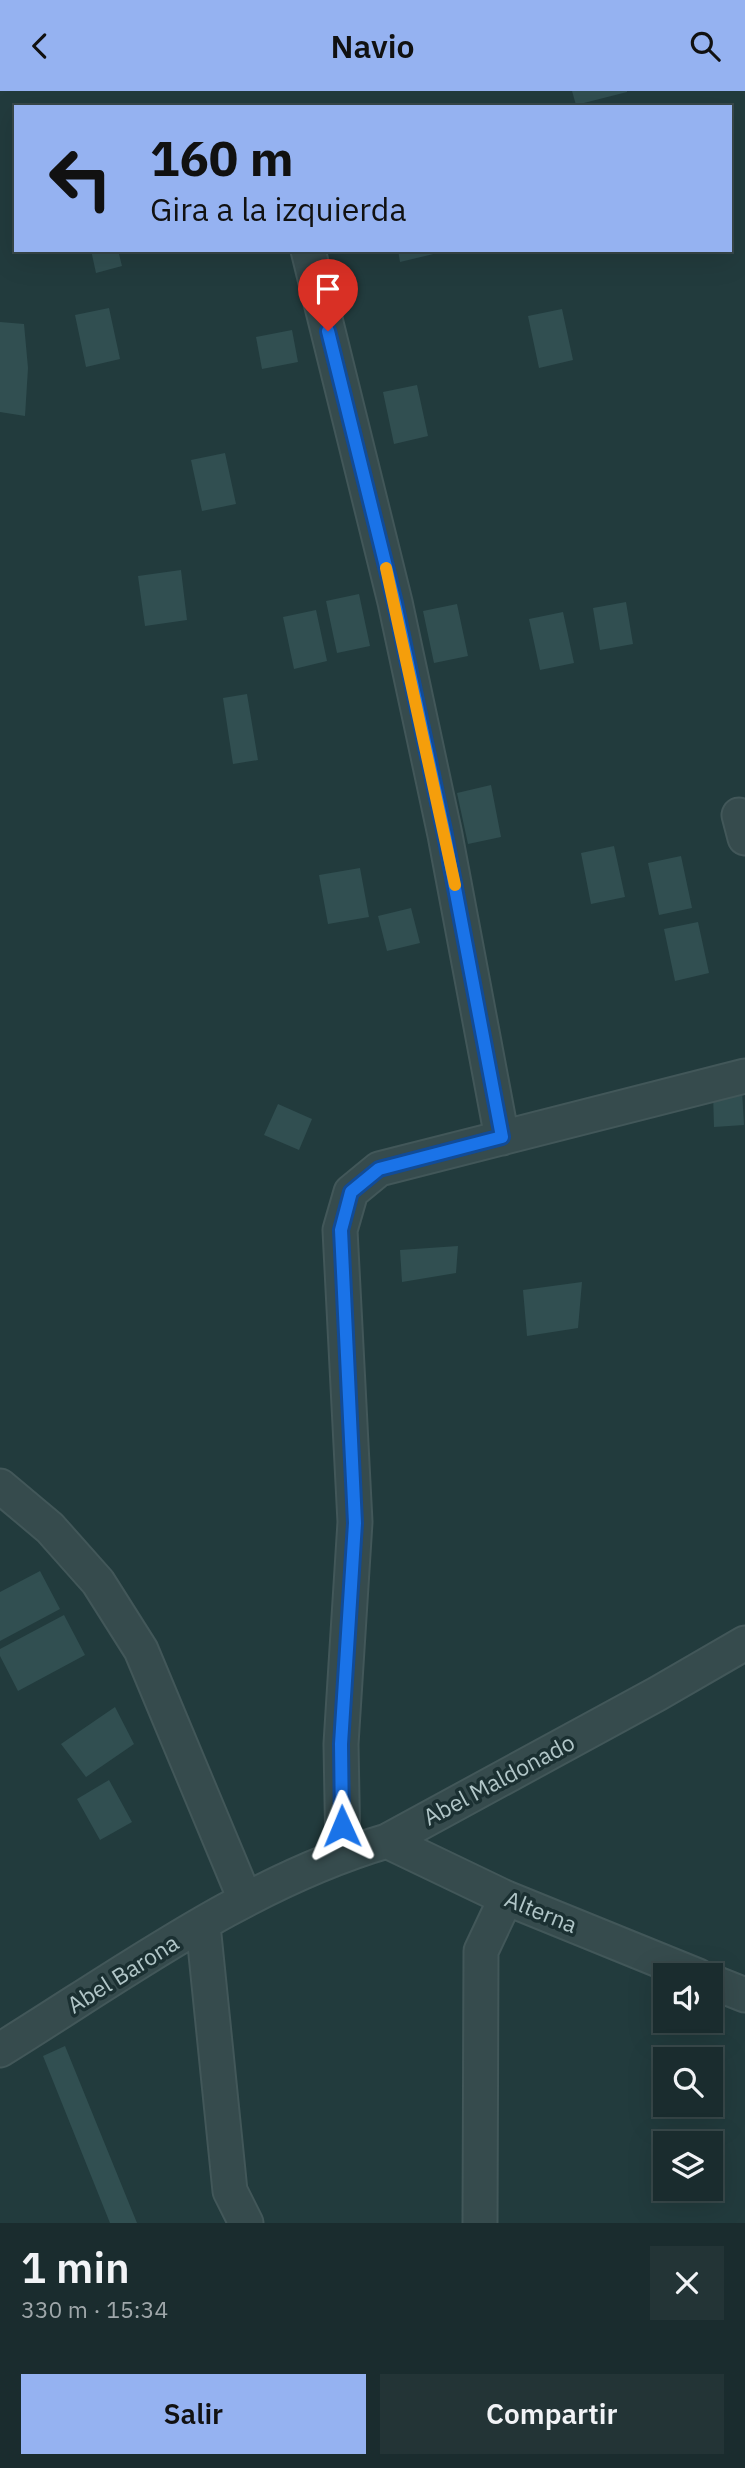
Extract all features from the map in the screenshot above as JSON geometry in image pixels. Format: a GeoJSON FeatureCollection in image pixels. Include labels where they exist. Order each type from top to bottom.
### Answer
{"type":"FeatureCollection","features":[{"type":"Feature","properties":{"kind":"street"},"geometry":{"type":"LineString","coordinates":[[308,252],[400,628],[445,835],[502,1137]]}},
{"type":"Feature","properties":{"kind":"street"},"geometry":{"type":"LineString","coordinates":[[343,1854],[341,1744],[355,1523],[341,1230],[351,1192],[379,1169],[745,1076]]}},
{"type":"Feature","properties":{"kind":"street"},"geometry":{"type":"LineString","coordinates":[[0,1486],[50,1528],[98,1582],[141,1650],[245,1899]]}},
{"type":"Feature","properties":{"kind":"street","name":"Abel Maldonado"},"geometry":{"type":"LineString","coordinates":[[245,1899],[343,1854],[387,1841],[736,1658]]}},
{"type":"Feature","properties":{"kind":"street","name":"Alterna"},"geometry":{"type":"LineString","coordinates":[[387,1841],[506,1898],[666,1963]]}},
{"type":"Feature","properties":{"kind":"street"},"geometry":{"type":"LineString","coordinates":[[480,2223],[481,1951],[506,1898]]}},
{"type":"Feature","properties":{"kind":"street","name":"Abel Barona"},"geometry":{"type":"LineString","coordinates":[[0,2050],[245,1899]]}},
{"type":"Feature","properties":{"kind":"street"},"geometry":{"type":"LineString","coordinates":[[202,1925],[230,2191],[246,2223]]}},
{"type":"Feature","properties":{"kind":"street"},"geometry":{"type":"LineString","coordinates":[[723,1986],[745,1995]]}},
{"type":"Feature","properties":{"kind":"building"},"geometry":{"type":"Polygon","coordinates":[[[572,91],[627,91],[627,92],[576,105],[572,91]]]}},
{"type":"Feature","properties":{"kind":"building"},"geometry":{"type":"Polygon","coordinates":[[[91,252],[118,252],[122,266],[96,273],[91,252]]]}},
{"type":"Feature","properties":{"kind":"building"},"geometry":{"type":"Polygon","coordinates":[[[398,252],[442,252],[400,262],[398,252]]]}},
{"type":"Feature","properties":{"kind":"building"},"geometry":{"type":"Polygon","coordinates":[[[109,308],[120,359],[86,367],[75,315],[109,308]]]}},
{"type":"Feature","properties":{"kind":"building"},"geometry":{"type":"Polygon","coordinates":[[[562,309],[573,360],[539,368],[528,316],[562,309]]]}},
{"type":"Feature","properties":{"kind":"building"},"geometry":{"type":"Polygon","coordinates":[[[0,322],[24,324],[28,368],[25,416],[0,412],[0,322]]]}},
{"type":"Feature","properties":{"kind":"building"},"geometry":{"type":"Polygon","coordinates":[[[292,330],[298,362],[262,369],[256,337],[292,330]]]}},
{"type":"Feature","properties":{"kind":"building"},"geometry":{"type":"Polygon","coordinates":[[[417,385],[428,436],[394,444],[383,392],[417,385]]]}},
{"type":"Feature","properties":{"kind":"building"},"geometry":{"type":"Polygon","coordinates":[[[225,453],[236,504],[202,511],[191,460],[225,453]]]}},
{"type":"Feature","properties":{"kind":"building"},"geometry":{"type":"Polygon","coordinates":[[[181,570],[187,620],[145,626],[138,576],[181,570]]]}},
{"type":"Feature","properties":{"kind":"building"},"geometry":{"type":"Polygon","coordinates":[[[359,594],[370,646],[337,653],[326,601],[359,594]]]}},
{"type":"Feature","properties":{"kind":"building"},"geometry":{"type":"Polygon","coordinates":[[[626,602],[633,644],[600,650],[593,608],[626,602]]]}},
{"type":"Feature","properties":{"kind":"building"},"geometry":{"type":"Polygon","coordinates":[[[457,604],[468,656],[434,663],[423,611],[457,604]]]}},
{"type":"Feature","properties":{"kind":"building"},"geometry":{"type":"Polygon","coordinates":[[[316,610],[327,661],[294,669],[283,617],[316,610]]]}},
{"type":"Feature","properties":{"kind":"building"},"geometry":{"type":"Polygon","coordinates":[[[563,612],[574,663],[540,670],[529,619],[563,612]]]}},
{"type":"Feature","properties":{"kind":"building"},"geometry":{"type":"Polygon","coordinates":[[[247,694],[258,760],[233,764],[223,698],[247,694]]]}},
{"type":"Feature","properties":{"kind":"building"},"geometry":{"type":"Polygon","coordinates":[[[491,785],[501,837],[468,844],[457,793],[491,785]]]}},
{"type":"Feature","properties":{"kind":"building"},"geometry":{"type":"Polygon","coordinates":[[[614,846],[625,897],[591,904],[581,853],[614,846]]]}},
{"type":"Feature","properties":{"kind":"building"},"geometry":{"type":"Polygon","coordinates":[[[681,856],[692,908],[659,915],[648,863],[681,856]]]}},
{"type":"Feature","properties":{"kind":"building"},"geometry":{"type":"Polygon","coordinates":[[[360,868],[369,917],[328,924],[319,875],[360,868]]]}},
{"type":"Feature","properties":{"kind":"building"},"geometry":{"type":"Polygon","coordinates":[[[411,908],[420,943],[387,951],[378,916],[411,908]]]}},
{"type":"Feature","properties":{"kind":"building"},"geometry":{"type":"Polygon","coordinates":[[[698,922],[709,973],[675,981],[664,929],[698,922]]]}},
{"type":"Feature","properties":{"kind":"building"},"geometry":{"type":"Polygon","coordinates":[[[742,1091],[744,1125],[714,1127],[713,1093],[742,1091]]]}},
{"type":"Feature","properties":{"kind":"building"},"geometry":{"type":"Polygon","coordinates":[[[278,1104],[312,1119],[299,1150],[264,1135],[278,1104]]]}},
{"type":"Feature","properties":{"kind":"building"},"geometry":{"type":"Polygon","coordinates":[[[458,1246],[456,1273],[402,1282],[400,1250],[458,1246]]]}},
{"type":"Feature","properties":{"kind":"building"},"geometry":{"type":"Polygon","coordinates":[[[582,1282],[578,1328],[527,1336],[523,1290],[582,1282]]]}},
{"type":"Feature","properties":{"kind":"building"},"geometry":{"type":"Polygon","coordinates":[[[40,1571],[60,1609],[0,1641],[0,1592],[40,1571]]]}},
{"type":"Feature","properties":{"kind":"building"},"geometry":{"type":"Polygon","coordinates":[[[64,1615],[85,1655],[18,1691],[0,1656],[0,1649],[64,1615]]]}},
{"type":"Feature","properties":{"kind":"building"},"geometry":{"type":"Polygon","coordinates":[[[115,1707],[134,1744],[86,1777],[61,1744],[115,1707]]]}},
{"type":"Feature","properties":{"kind":"building"},"geometry":{"type":"Polygon","coordinates":[[[109,1780],[132,1822],[100,1840],[77,1799],[109,1780]]]}},
{"type":"Feature","properties":{"kind":"building"},"geometry":{"type":"Polygon","coordinates":[[[65,2046],[137,2223],[110,2223],[43,2056],[65,2046]]]}},
{"type":"Feature","properties":{"kind":"slow traffic"},"geometry":{"type":"LineString","coordinates":[[386,568],[455,885]]}},
{"type":"Feature","properties":{"kind":"route"},"geometry":{"type":"LineString","coordinates":[[328,331],[395,603],[445,835],[502,1137],[379,1169],[351,1192],[341,1230],[355,1523],[341,1744],[342,1826]]}}]}
